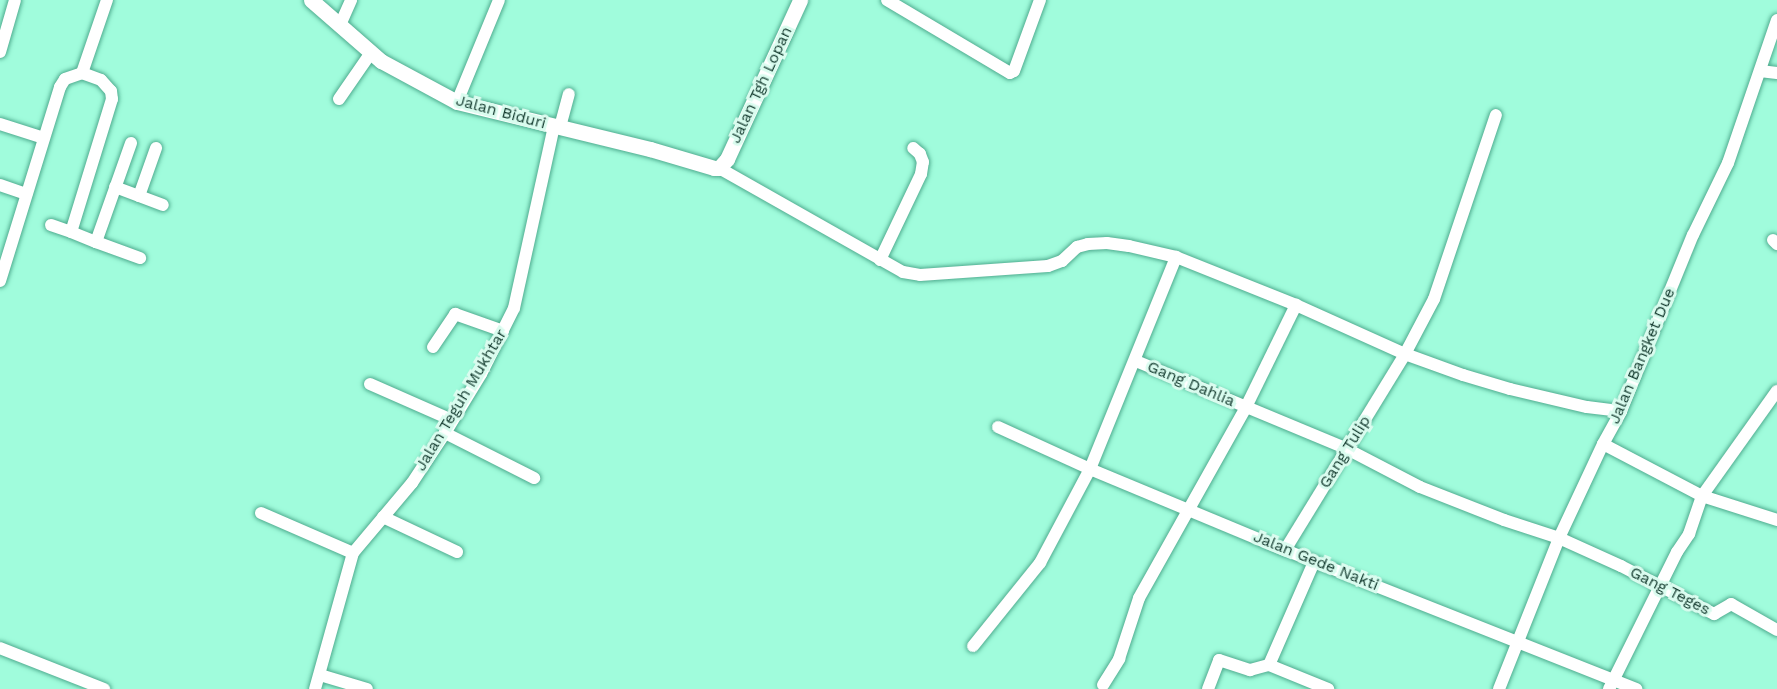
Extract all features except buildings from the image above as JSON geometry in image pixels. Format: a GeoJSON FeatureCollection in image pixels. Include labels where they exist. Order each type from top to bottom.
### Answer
{"type":"FeatureCollection","features":[{"type":"Feature","properties":{"kind":"street"},"geometry":{"type":"LineString","coordinates":[[0,52],[15,0]]}},
{"type":"Feature","properties":{"kind":"street"},"geometry":{"type":"LineString","coordinates":[[82,74],[107,0]]}},
{"type":"Feature","properties":{"kind":"street","name":"Jalan Biduri"},"geometry":{"type":"LineString","coordinates":[[311,0],[370,54],[457,102],[719,168]]}},
{"type":"Feature","properties":{"kind":"street"},"geometry":{"type":"LineString","coordinates":[[340,25],[351,0]]}},
{"type":"Feature","properties":{"kind":"street"},"geometry":{"type":"LineString","coordinates":[[457,102],[499,0]]}},
{"type":"Feature","properties":{"kind":"street","name":"Jalan Tgh Lopan"},"geometry":{"type":"LineString","coordinates":[[719,168],[727,159],[800,0]]}},
{"type":"Feature","properties":{"kind":"street"},"geometry":{"type":"LineString","coordinates":[[886,0],[1010,73],[1014,71],[1040,0]]}},
{"type":"Feature","properties":{"kind":"street","name":"Jalan Bangket Due"},"geometry":{"type":"LineString","coordinates":[[1499,689],[1559,538],[1621,411],[1693,235],[1728,163],[1777,20]]}},
{"type":"Feature","properties":{"kind":"street"},"geometry":{"type":"LineString","coordinates":[[339,99],[370,54]]}},
{"type":"Feature","properties":{"kind":"street"},"geometry":{"type":"LineString","coordinates":[[1760,71],[1777,73]]}},
{"type":"Feature","properties":{"kind":"street"},"geometry":{"type":"LineString","coordinates":[[0,281],[60,87],[68,76],[82,74],[101,80],[111,91],[112,99],[71,232]]}},
{"type":"Feature","properties":{"kind":"street","name":"Jalan Teguh Mukhtar"},"geometry":{"type":"LineString","coordinates":[[315,689],[353,553],[412,483],[445,434],[503,331],[519,296],[557,127],[569,94]]}},
{"type":"Feature","properties":{"kind":"street","name":"Gang Tulip"},"geometry":{"type":"LineString","coordinates":[[1285,550],[1405,354],[1434,299],[1496,115]]}},
{"type":"Feature","properties":{"kind":"street"},"geometry":{"type":"LineString","coordinates":[[0,124],[44,138]]}},
{"type":"Feature","properties":{"kind":"street"},"geometry":{"type":"LineString","coordinates":[[96,242],[131,142]]}},
{"type":"Feature","properties":{"kind":"street"},"geometry":{"type":"LineString","coordinates":[[139,196],[156,148]]}},
{"type":"Feature","properties":{"kind":"street"},"geometry":{"type":"LineString","coordinates":[[880,260],[921,174],[923,162],[920,154],[913,148]]}},
{"type":"Feature","properties":{"kind":"street"},"geometry":{"type":"LineString","coordinates":[[719,168],[903,272],[920,275],[1047,266],[1062,261],[1077,247],[1099,243],[1176,257],[1296,305],[1405,354],[1510,389],[1587,407],[1621,411]]}},
{"type":"Feature","properties":{"kind":"street"},"geometry":{"type":"LineString","coordinates":[[0,185],[27,194]]}},
{"type":"Feature","properties":{"kind":"street"},"geometry":{"type":"LineString","coordinates":[[115,187],[164,205]]}},
{"type":"Feature","properties":{"kind":"street"},"geometry":{"type":"LineString","coordinates":[[51,225],[140,258]]}},
{"type":"Feature","properties":{"kind":"street"},"geometry":{"type":"LineString","coordinates":[[973,646],[1040,563],[1090,469],[1136,361],[1176,257]]}},
{"type":"Feature","properties":{"kind":"street"},"geometry":{"type":"LineString","coordinates":[[1103,685],[1119,659],[1139,598],[1246,407],[1296,305]]}},
{"type":"Feature","properties":{"kind":"street"},"geometry":{"type":"LineString","coordinates":[[433,347],[455,314],[503,331]]}},
{"type":"Feature","properties":{"kind":"street","name":"Gang Dahlia"},"geometry":{"type":"LineString","coordinates":[[1136,361],[1347,449]]}},
{"type":"Feature","properties":{"kind":"street"},"geometry":{"type":"LineString","coordinates":[[370,384],[452,420]]}},
{"type":"Feature","properties":{"kind":"street"},"geometry":{"type":"LineString","coordinates":[[1611,684],[1677,552],[1689,534],[1702,496],[1777,391]]}},
{"type":"Feature","properties":{"kind":"street","name":"Jalan Gede Nakti"},"geometry":{"type":"LineString","coordinates":[[998,427],[1090,469],[1314,562],[1519,641],[1611,684],[1636,689]]}},
{"type":"Feature","properties":{"kind":"street"},"geometry":{"type":"LineString","coordinates":[[445,434],[534,478]]}},
{"type":"Feature","properties":{"kind":"street"},"geometry":{"type":"LineString","coordinates":[[1603,444],[1702,496],[1777,520]]}},
{"type":"Feature","properties":{"kind":"street","name":"Gang Teges"},"geometry":{"type":"LineString","coordinates":[[1347,449],[1420,487],[1504,520],[1559,538],[1621,566],[1715,615],[1727,605],[1735,605],[1777,630]]}},
{"type":"Feature","properties":{"kind":"street"},"geometry":{"type":"LineString","coordinates":[[261,513],[353,553]]}},
{"type":"Feature","properties":{"kind":"street"},"geometry":{"type":"LineString","coordinates":[[383,517],[457,552]]}},
{"type":"Feature","properties":{"kind":"street"},"geometry":{"type":"LineString","coordinates":[[1269,665],[1314,562]]}},
{"type":"Feature","properties":{"kind":"street"},"geometry":{"type":"LineString","coordinates":[[0,648],[104,689]]}},
{"type":"Feature","properties":{"kind":"street"},"geometry":{"type":"LineString","coordinates":[[1208,689],[1219,660],[1250,670],[1269,665],[1328,689]]}},
{"type":"Feature","properties":{"kind":"street"},"geometry":{"type":"LineString","coordinates":[[320,675],[366,689]]}}]}
